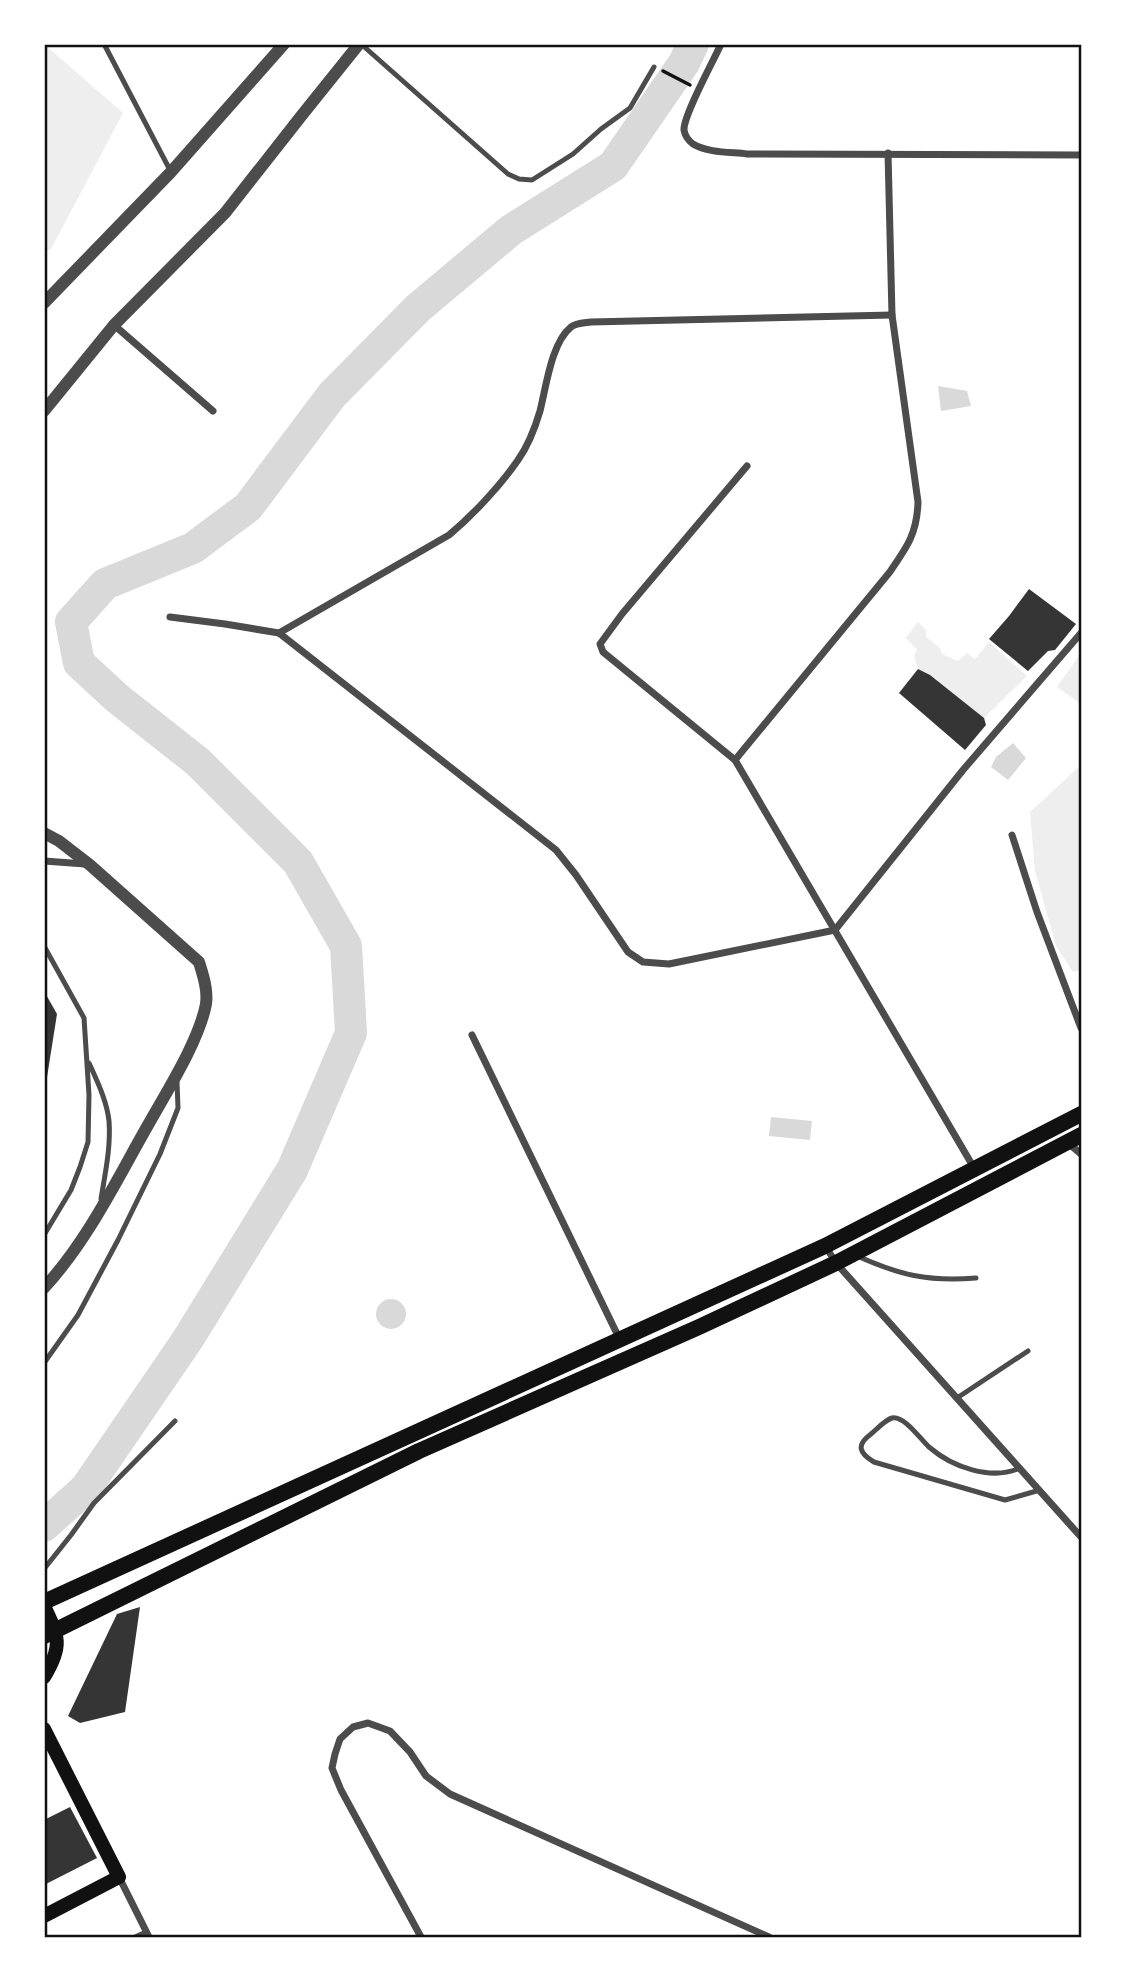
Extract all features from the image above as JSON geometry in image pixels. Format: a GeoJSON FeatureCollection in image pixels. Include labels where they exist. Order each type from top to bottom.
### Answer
{"type":"FeatureCollection","features":[{"type":"Feature","properties":{"kind":"main road"},"geometry":{"type":"LineString","coordinates":[[44,1677],[56,1653],[58,1639],[50,1633],[44,1604],[825,1246],[1081,1114]]}},
{"type":"Feature","properties":{"kind":"main road"},"geometry":{"type":"LineString","coordinates":[[50,1633],[418,1451],[686,1333],[836,1263],[1074,1138]]}},
{"type":"Feature","properties":{"kind":"main road"},"geometry":{"type":"LineString","coordinates":[[44,1729],[119,1877],[44,1916]]}},
{"type":"Feature","properties":{"kind":"street"},"geometry":{"type":"LineString","coordinates":[[44,303],[171,172],[284,44]]}},
{"type":"Feature","properties":{"kind":"street"},"geometry":{"type":"LineString","coordinates":[[45,404],[114,325],[225,213],[360,44]]}},
{"type":"Feature","properties":{"kind":"street"},"geometry":{"type":"LineString","coordinates":[[721,44],[684,128],[691,143],[704,148],[747,154],[1081,155]]}},
{"type":"Feature","properties":{"kind":"street"},"geometry":{"type":"LineString","coordinates":[[735,760],[889,573],[909,545],[918,522],[918,502],[892,315],[888,153]]}},
{"type":"Feature","properties":{"kind":"street"},"geometry":{"type":"LineString","coordinates":[[279,633],[449,535],[469,519],[518,460],[531,436],[551,363],[563,336],[573,325],[591,322],[892,315]]}},
{"type":"Feature","properties":{"kind":"street"},"geometry":{"type":"LineString","coordinates":[[114,325],[213,411]]}},
{"type":"Feature","properties":{"kind":"street"},"geometry":{"type":"LineString","coordinates":[[747,467],[622,614],[600,644],[603,652],[735,760],[974,1168]]}},
{"type":"Feature","properties":{"kind":"street"},"geometry":{"type":"LineString","coordinates":[[170,617],[279,633],[556,850],[628,952],[643,962],[669,964],[835,930],[963,770],[1081,633]]}},
{"type":"Feature","properties":{"kind":"street"},"geometry":{"type":"LineString","coordinates":[[44,833],[90,864],[199,962],[205,980],[206,1001],[201,1023],[176,1075],[86,1233],[44,1287]]}},
{"type":"Feature","properties":{"kind":"street"},"geometry":{"type":"LineString","coordinates":[[1012,835],[1037,912],[1081,1028]]}},
{"type":"Feature","properties":{"kind":"street"},"geometry":{"type":"LineString","coordinates":[[44,861],[90,864]]}},
{"type":"Feature","properties":{"kind":"street"},"geometry":{"type":"LineString","coordinates":[[472,1035],[620,1341]]}},
{"type":"Feature","properties":{"kind":"street"},"geometry":{"type":"LineString","coordinates":[[1074,1138],[1081,1154]]}},
{"type":"Feature","properties":{"kind":"street"},"geometry":{"type":"LineString","coordinates":[[825,1246],[836,1263],[1081,1537]]}},
{"type":"Feature","properties":{"kind":"street"},"geometry":{"type":"LineString","coordinates":[[421,1937],[341,1790],[332,1768],[340,1739],[353,1727],[368,1723],[390,1731],[410,1752],[426,1776],[450,1794],[769,1937]]}},
{"type":"Feature","properties":{"kind":"street"},"geometry":{"type":"LineString","coordinates":[[119,1877],[148,1935]]}},
{"type":"Feature","properties":{"kind":"lane"},"geometry":{"type":"LineString","coordinates":[[104,44],[171,172]]}},
{"type":"Feature","properties":{"kind":"lane"},"geometry":{"type":"LineString","coordinates":[[360,44],[509,174],[519,179],[532,180],[573,154],[601,128],[629,108],[657,68]]}},
{"type":"Feature","properties":{"kind":"lane"},"geometry":{"type":"LineString","coordinates":[[44,946],[84,1017],[88,1061],[88,1142],[71,1190],[44,1235]]}},
{"type":"Feature","properties":{"kind":"lane"},"geometry":{"type":"LineString","coordinates":[[88,1061],[100,1086],[109,1120],[108,1159],[100,1209]]}},
{"type":"Feature","properties":{"kind":"lane"},"geometry":{"type":"LineString","coordinates":[[44,1363],[78,1315],[160,1154],[178,1108],[176,1075]]}},
{"type":"Feature","properties":{"kind":"lane"},"geometry":{"type":"LineString","coordinates":[[852,1254],[881,1267],[926,1278],[976,1278]]}},
{"type":"Feature","properties":{"kind":"lane"},"geometry":{"type":"LineString","coordinates":[[957,1398],[1028,1351]]}},
{"type":"Feature","properties":{"kind":"lane"},"geometry":{"type":"LineString","coordinates":[[1020,1468],[1009,1473],[987,1473],[959,1465],[931,1449],[902,1420],[896,1418],[890,1418],[866,1438],[861,1451],[864,1457],[874,1462],[1005,1500],[1040,1490]]}},
{"type":"Feature","properties":{"kind":"lane"},"geometry":{"type":"LineString","coordinates":[[44,1569],[94,1503],[175,1421]]}},
{"type":"Feature","properties":{"kind":"lane"},"geometry":{"type":"LineString","coordinates":[[135,1937],[148,1935]]}},
{"type":"Feature","properties":{"kind":"path"},"geometry":{"type":"LineString","coordinates":[[657,68],[692,86]]}},
{"type":"Feature","properties":{"kind":"shaded area"},"geometry":{"type":"Polygon","coordinates":[[[44,44],[123,113],[51,249],[44,252],[44,44]]]}},
{"type":"Feature","properties":{"kind":"shaded area"},"geometry":{"type":"Polygon","coordinates":[[[938,386],[967,391],[971,406],[941,411],[938,386]]]}},
{"type":"Feature","properties":{"kind":"shaded area"},"geometry":{"type":"Polygon","coordinates":[[[918,622],[926,630],[926,637],[940,648],[942,654],[958,661],[967,653],[975,659],[989,642],[1027,676],[984,718],[930,675],[918,669],[914,656],[917,650],[906,638],[918,622]]]}},
{"type":"Feature","properties":{"kind":"shaded area"},"geometry":{"type":"Polygon","coordinates":[[[1081,653],[1081,704],[1057,687],[1081,653]]]}},
{"type":"Feature","properties":{"kind":"shaded area"},"geometry":{"type":"Polygon","coordinates":[[[1013,743],[1026,758],[1008,780],[991,767],[996,757],[1013,743]]]}},
{"type":"Feature","properties":{"kind":"shaded area"},"geometry":{"type":"Polygon","coordinates":[[[1081,765],[1081,970],[1073,972],[1056,946],[1035,871],[1030,812],[1081,765]]]}},
{"type":"Feature","properties":{"kind":"shaded area"},"geometry":{"type":"Polygon","coordinates":[[[771,1117],[812,1121],[810,1140],[769,1136],[771,1117]]]}},
{"type":"Feature","properties":{"kind":"shaded area"},"geometry":{"type":"Polygon","coordinates":[[[391,1299],[397,1300],[405,1308],[405,1320],[397,1328],[391,1329],[385,1328],[377,1320],[376,1314],[377,1308],[385,1300],[391,1299]]]}},
{"type":"Feature","properties":{"kind":"building"},"geometry":{"type":"Polygon","coordinates":[[[1029,589],[1076,624],[1055,650],[1048,651],[1028,671],[989,639],[1029,589]]]}},
{"type":"Feature","properties":{"kind":"building"},"geometry":{"type":"Polygon","coordinates":[[[918,669],[930,675],[984,718],[986,725],[965,750],[899,693],[918,669]]]}},
{"type":"Feature","properties":{"kind":"building"},"geometry":{"type":"Polygon","coordinates":[[[44,991],[57,1014],[45,1090],[44,1089],[44,991]]]}},
{"type":"Feature","properties":{"kind":"building"},"geometry":{"type":"Polygon","coordinates":[[[140,1607],[125,1712],[80,1723],[68,1716],[117,1614],[140,1607]]]}},
{"type":"Feature","properties":{"kind":"building"},"geometry":{"type":"Polygon","coordinates":[[[70,1807],[97,1858],[44,1885],[44,1820],[70,1807]]]}},
{"type":"Feature","properties":{"kind":"waterway"},"geometry":{"type":"LineString","coordinates":[[44,1526],[86,1488],[188,1339],[292,1170],[351,1033],[346,946],[298,862],[198,762],[117,698],[79,663],[71,622],[105,584],[193,548],[248,507],[332,395],[418,308],[511,230],[613,166],[684,63],[693,44]]}}]}
